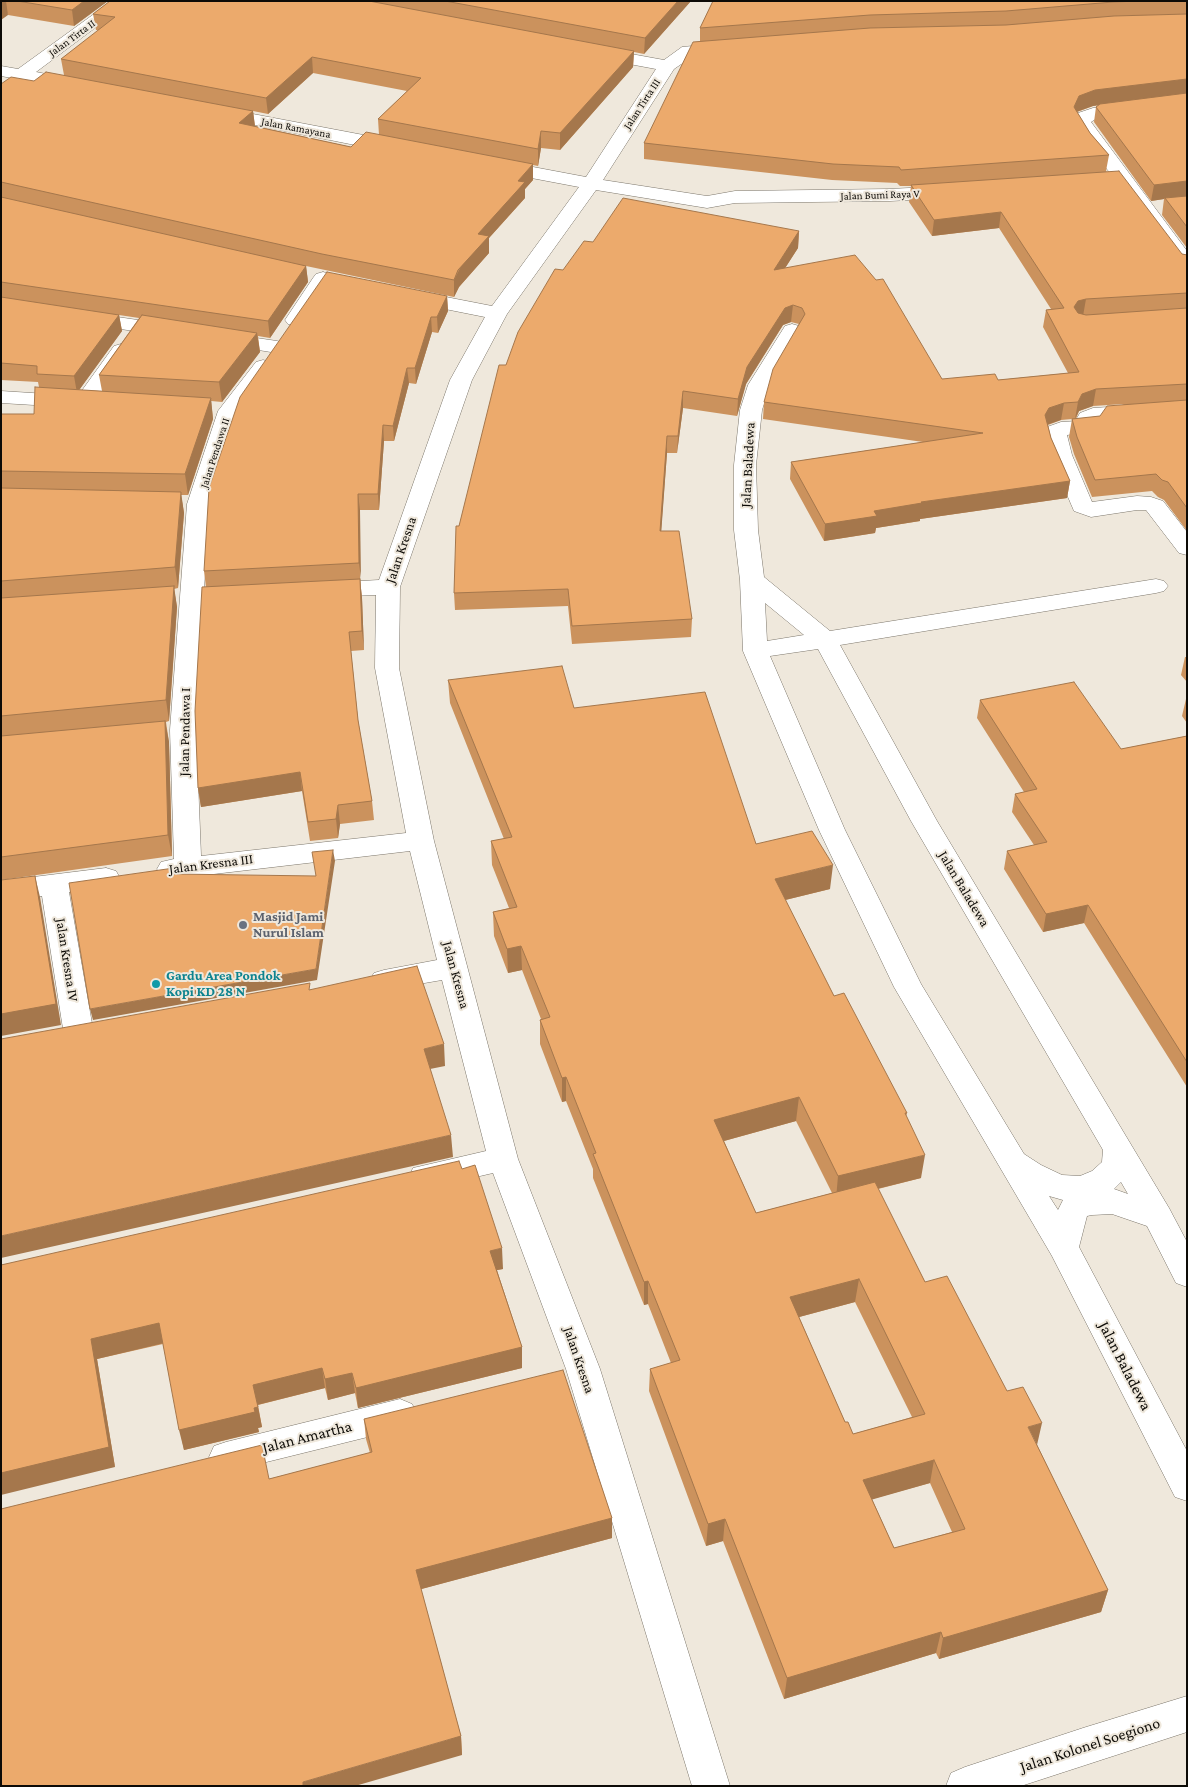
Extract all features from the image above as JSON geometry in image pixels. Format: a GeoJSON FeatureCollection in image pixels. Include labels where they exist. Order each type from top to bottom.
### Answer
{"type":"FeatureCollection","features":[{"type":"Feature","properties":{"kind":"street","name":"Jalan Tirta II"},"geometry":{"type":"LineString","coordinates":[[20,75],[123,1]]}},
{"type":"Feature","properties":{"kind":"street"},"geometry":{"type":"LineString","coordinates":[[667,66],[688,51],[745,46]]}},
{"type":"Feature","properties":{"kind":"street","name":"Jalan Tirta III"},"geometry":{"type":"LineString","coordinates":[[578,50],[667,66],[591,184]]}},
{"type":"Feature","properties":{"kind":"street"},"geometry":{"type":"LineString","coordinates":[[1,71],[98,90]]}},
{"type":"Feature","properties":{"kind":"street"},"geometry":{"type":"LineString","coordinates":[[1187,101],[1093,113],[1084,117],[1082,122],[1123,179],[1154,208],[1187,265]]}},
{"type":"Feature","properties":{"kind":"street","name":"Jalan Ramayana"},"geometry":{"type":"LineString","coordinates":[[194,108],[417,151]]}},
{"type":"Feature","properties":{"kind":"street"},"geometry":{"type":"LineString","coordinates":[[475,162],[591,184]]}},
{"type":"Feature","properties":{"kind":"street"},"geometry":{"type":"LineString","coordinates":[[1102,179],[1123,179]]}},
{"type":"Feature","properties":{"kind":"street","name":"Jalan Bumi Raya V"},"geometry":{"type":"LineString","coordinates":[[591,184],[706,202],[735,197],[890,195],[969,190]]}},
{"type":"Feature","properties":{"kind":"street","name":"Jalan Kresna"},"geometry":{"type":"LineString","coordinates":[[591,184],[497,313],[461,380],[388,587],[387,668],[421,841],[503,1159],[569,1373],[711,1786]]}},
{"type":"Feature","properties":{"kind":"street","name":"Jalan Pendawa II"},"geometry":{"type":"LineString","coordinates":[[191,597],[188,504],[219,411],[277,348],[323,278]]}},
{"type":"Feature","properties":{"kind":"street"},"geometry":{"type":"LineString","coordinates":[[390,292],[497,313]]}},
{"type":"Feature","properties":{"kind":"street"},"geometry":{"type":"LineString","coordinates":[[60,314],[277,348]]}},
{"type":"Feature","properties":{"kind":"street"},"geometry":{"type":"LineString","coordinates":[[1,396],[94,403],[138,326]]}},
{"type":"Feature","properties":{"kind":"street","name":"Jalan Baladewa"},"geometry":{"type":"LineString","coordinates":[[792,330],[759,385],[751,410],[745,465],[746,530],[752,580],[756,651],[832,830],[908,987],[1063,1247],[1187,1486]]}},
{"type":"Feature","properties":{"kind":"street"},"geometry":{"type":"LineString","coordinates":[[1187,408],[1093,415],[1088,418],[1091,424],[1089,426],[1061,429],[1054,432],[1061,455],[1082,506],[1092,510],[1137,503],[1151,504],[1156,506],[1187,548]]}},
{"type":"Feature","properties":{"kind":"street","name":"Jalan Baladewa"},"geometry":{"type":"LineString","coordinates":[[752,580],[825,640],[929,830],[1158,1216],[1187,1274]]}},
{"type":"Feature","properties":{"kind":"street"},"geometry":{"type":"LineString","coordinates":[[756,651],[1156,586]]}},
{"type":"Feature","properties":{"kind":"street"},"geometry":{"type":"LineString","coordinates":[[300,591],[388,587]]}},
{"type":"Feature","properties":{"kind":"street","name":"Jalan Pendawa I"},"geometry":{"type":"LineString","coordinates":[[188,866],[173,731],[191,597]]}},
{"type":"Feature","properties":{"kind":"street","name":"Jalan Kresna III"},"geometry":{"type":"LineString","coordinates":[[1,891],[188,866],[421,841]]}},
{"type":"Feature","properties":{"kind":"street","name":"Jalan Kresna IV"},"geometry":{"type":"LineString","coordinates":[[54,885],[79,1035]]}},
{"type":"Feature","properties":{"kind":"street"},"geometry":{"type":"LineString","coordinates":[[358,985],[454,968]]}},
{"type":"Feature","properties":{"kind":"street"},"geometry":{"type":"LineString","coordinates":[[50,1040],[108,1030]]}},
{"type":"Feature","properties":{"kind":"street"},"geometry":{"type":"LineString","coordinates":[[1012,1162],[1030,1174],[1059,1187],[1081,1188],[1103,1180],[1117,1166],[1118,1150]]}},
{"type":"Feature","properties":{"kind":"street"},"geometry":{"type":"LineString","coordinates":[[397,1183],[503,1159]]}},
{"type":"Feature","properties":{"kind":"street"},"geometry":{"type":"LineString","coordinates":[[1063,1247],[1074,1208],[1091,1202],[1114,1201],[1158,1216]]}},
{"type":"Feature","properties":{"kind":"street","name":"Jalan Amartha"},"geometry":{"type":"LineString","coordinates":[[195,1465],[428,1407]]}},
{"type":"Feature","properties":{"kind":"street","name":"Jalan Kolonel Soegiono"},"geometry":{"type":"LineString","coordinates":[[966,1786],[1083,1746],[1187,1714]]}},
{"type":"Feature","properties":{"kind":"building"},"geometry":{"type":"Polygon","coordinates":[[[17,1],[84,1],[72,10],[17,1]]]}},
{"type":"Feature","properties":{"kind":"building"},"geometry":{"type":"Polygon","coordinates":[[[110,1],[369,1],[634,51],[560,133],[541,131],[538,149],[378,119],[421,78],[312,57],[266,98],[61,59],[115,17],[93,14],[110,1]]]}},
{"type":"Feature","properties":{"kind":"building"},"geometry":{"type":"Polygon","coordinates":[[[445,1],[678,1],[645,38],[445,1]]]}},
{"type":"Feature","properties":{"kind":"building"},"geometry":{"type":"Polygon","coordinates":[[[713,1],[1139,1],[1006,11],[870,15],[700,28],[713,1]]]}},
{"type":"Feature","properties":{"kind":"building"},"geometry":{"type":"Polygon","coordinates":[[[1187,14],[1187,79],[1095,90],[1079,96],[1074,107],[1090,133],[1109,155],[901,170],[899,167],[833,164],[644,143],[693,42],[870,28],[1006,25],[1114,16],[1187,14]]]}},
{"type":"Feature","properties":{"kind":"building"},"geometry":{"type":"Polygon","coordinates":[[[46,72],[253,111],[239,123],[351,147],[366,132],[533,164],[518,181],[525,182],[478,234],[489,236],[458,270],[454,280],[322,254],[1,182],[1,84],[11,77],[34,81],[46,72]]]}},
{"type":"Feature","properties":{"kind":"building"},"geometry":{"type":"Polygon","coordinates":[[[1187,93],[1187,181],[1154,185],[1096,107],[1100,104],[1187,93]]]}},
{"type":"Feature","properties":{"kind":"building"},"geometry":{"type":"Polygon","coordinates":[[[1119,171],[1182,254],[1187,255],[1187,293],[1086,299],[1078,301],[1074,307],[1078,313],[1086,315],[1187,308],[1187,384],[1096,389],[1082,394],[1078,402],[1064,403],[1049,408],[1045,415],[1051,438],[1070,481],[921,502],[874,511],[877,516],[825,524],[791,462],[983,433],[764,402],[773,369],[805,314],[802,308],[793,305],[785,308],[747,367],[738,399],[683,391],[678,436],[667,436],[660,531],[679,531],[692,619],[572,626],[568,589],[454,593],[456,526],[459,526],[499,365],[506,365],[518,332],[555,269],[563,270],[584,241],[593,242],[623,198],[799,231],[774,270],[855,255],[876,280],[883,279],[942,379],[995,374],[998,380],[1079,372],[1046,310],[1064,308],[1001,212],[934,220],[911,185],[1119,171]]]}},
{"type":"Feature","properties":{"kind":"building"},"geometry":{"type":"Polygon","coordinates":[[[1187,196],[1187,227],[1165,198],[1187,196]]]}},
{"type":"Feature","properties":{"kind":"building"},"geometry":{"type":"Polygon","coordinates":[[[1,197],[306,266],[268,321],[1,282],[1,197]]]}},
{"type":"Feature","properties":{"kind":"building"},"geometry":{"type":"Polygon","coordinates":[[[327,272],[447,296],[437,317],[431,317],[415,368],[407,368],[393,426],[383,425],[378,494],[358,494],[359,563],[204,571],[209,488],[240,397],[327,272]]]}},
{"type":"Feature","properties":{"kind":"building"},"geometry":{"type":"Polygon","coordinates":[[[1,297],[119,315],[74,376],[37,374],[37,366],[1,363],[1,297]]]}},
{"type":"Feature","properties":{"kind":"building"},"geometry":{"type":"Polygon","coordinates":[[[142,315],[257,333],[219,382],[99,375],[142,315]]]}},
{"type":"Feature","properties":{"kind":"building"},"geometry":{"type":"Polygon","coordinates":[[[35,387],[211,398],[185,474],[1,471],[1,414],[34,414],[35,387]]]}},
{"type":"Feature","properties":{"kind":"building"},"geometry":{"type":"Polygon","coordinates":[[[1187,400],[1187,508],[1168,482],[1162,480],[1156,474],[1095,480],[1077,437],[1072,419],[1100,416],[1107,406],[1187,400]]]}},
{"type":"Feature","properties":{"kind":"building"},"geometry":{"type":"Polygon","coordinates":[[[1,488],[181,492],[175,567],[1,581],[1,488]]]}},
{"type":"Feature","properties":{"kind":"building"},"geometry":{"type":"Polygon","coordinates":[[[360,579],[362,631],[349,632],[358,720],[372,801],[338,805],[336,819],[308,822],[300,772],[198,788],[195,711],[202,587],[360,579]]]}},
{"type":"Feature","properties":{"kind":"building"},"geometry":{"type":"Polygon","coordinates":[[[174,586],[166,700],[1,716],[1,598],[174,586]]]}},
{"type":"Feature","properties":{"kind":"building"},"geometry":{"type":"Polygon","coordinates":[[[562,666],[574,708],[705,692],[756,844],[812,831],[833,865],[775,879],[834,996],[844,993],[907,1113],[905,1113],[925,1155],[838,1176],[799,1097],[714,1120],[756,1213],[875,1182],[925,1282],[947,1276],[1007,1391],[1023,1387],[1042,1423],[1028,1427],[1108,1590],[943,1638],[941,1632],[787,1678],[725,1519],[708,1524],[650,1369],[680,1360],[648,1281],[644,1282],[593,1154],[596,1153],[566,1077],[562,1078],[540,1020],[550,1017],[521,946],[507,949],[493,912],[517,907],[491,841],[512,837],[448,680],[562,666]],[[859,1279],[790,1297],[845,1422],[848,1422],[853,1434],[925,1414],[859,1279]],[[934,1460],[863,1480],[894,1548],[965,1529],[934,1460]]]}},
{"type":"Feature","properties":{"kind":"building"},"geometry":{"type":"Polygon","coordinates":[[[1074,682],[1121,749],[1187,736],[1187,1062],[1088,905],[1046,914],[1007,851],[1047,842],[1015,794],[1037,789],[980,700],[1074,682]]]}},
{"type":"Feature","properties":{"kind":"building"},"geometry":{"type":"Polygon","coordinates":[[[165,721],[168,835],[1,857],[1,736],[165,721]]]}},
{"type":"Feature","properties":{"kind":"building"},"geometry":{"type":"Polygon","coordinates":[[[333,850],[316,969],[90,1009],[69,883],[174,868],[174,874],[316,876],[312,852],[333,850]]]}},
{"type":"Feature","properties":{"kind":"building"},"geometry":{"type":"Polygon","coordinates":[[[35,876],[56,1004],[1,1014],[1,880],[35,876]]]}},
{"type":"Feature","properties":{"kind":"building"},"geometry":{"type":"Polygon","coordinates":[[[417,966],[444,1044],[424,1049],[451,1135],[1,1236],[1,1039],[310,983],[309,990],[417,966]]]}},
{"type":"Feature","properties":{"kind":"building"},"geometry":{"type":"Polygon","coordinates":[[[459,1161],[462,1169],[475,1165],[502,1248],[490,1251],[522,1347],[356,1388],[352,1373],[325,1379],[322,1368],[253,1385],[258,1407],[254,1408],[255,1412],[179,1430],[159,1323],[91,1339],[109,1447],[1,1473],[1,1265],[459,1161]]]}},
{"type":"Feature","properties":{"kind":"building"},"geometry":{"type":"Polygon","coordinates":[[[563,1370],[612,1518],[416,1570],[461,1736],[303,1782],[303,1786],[1,1786],[1,1509],[262,1445],[269,1479],[372,1452],[364,1419],[563,1370]]]}},
{"type":"Feature","properties":{"kind":"place","name":"Masjid Jami Nurul Islam"},"geometry":{"type":"Point","coordinates":[243,925]}},
{"type":"Feature","properties":{"kind":"place","name":"Gardu Area Pondok Kopi KD 28 N"},"geometry":{"type":"Point","coordinates":[156,984]}}]}
